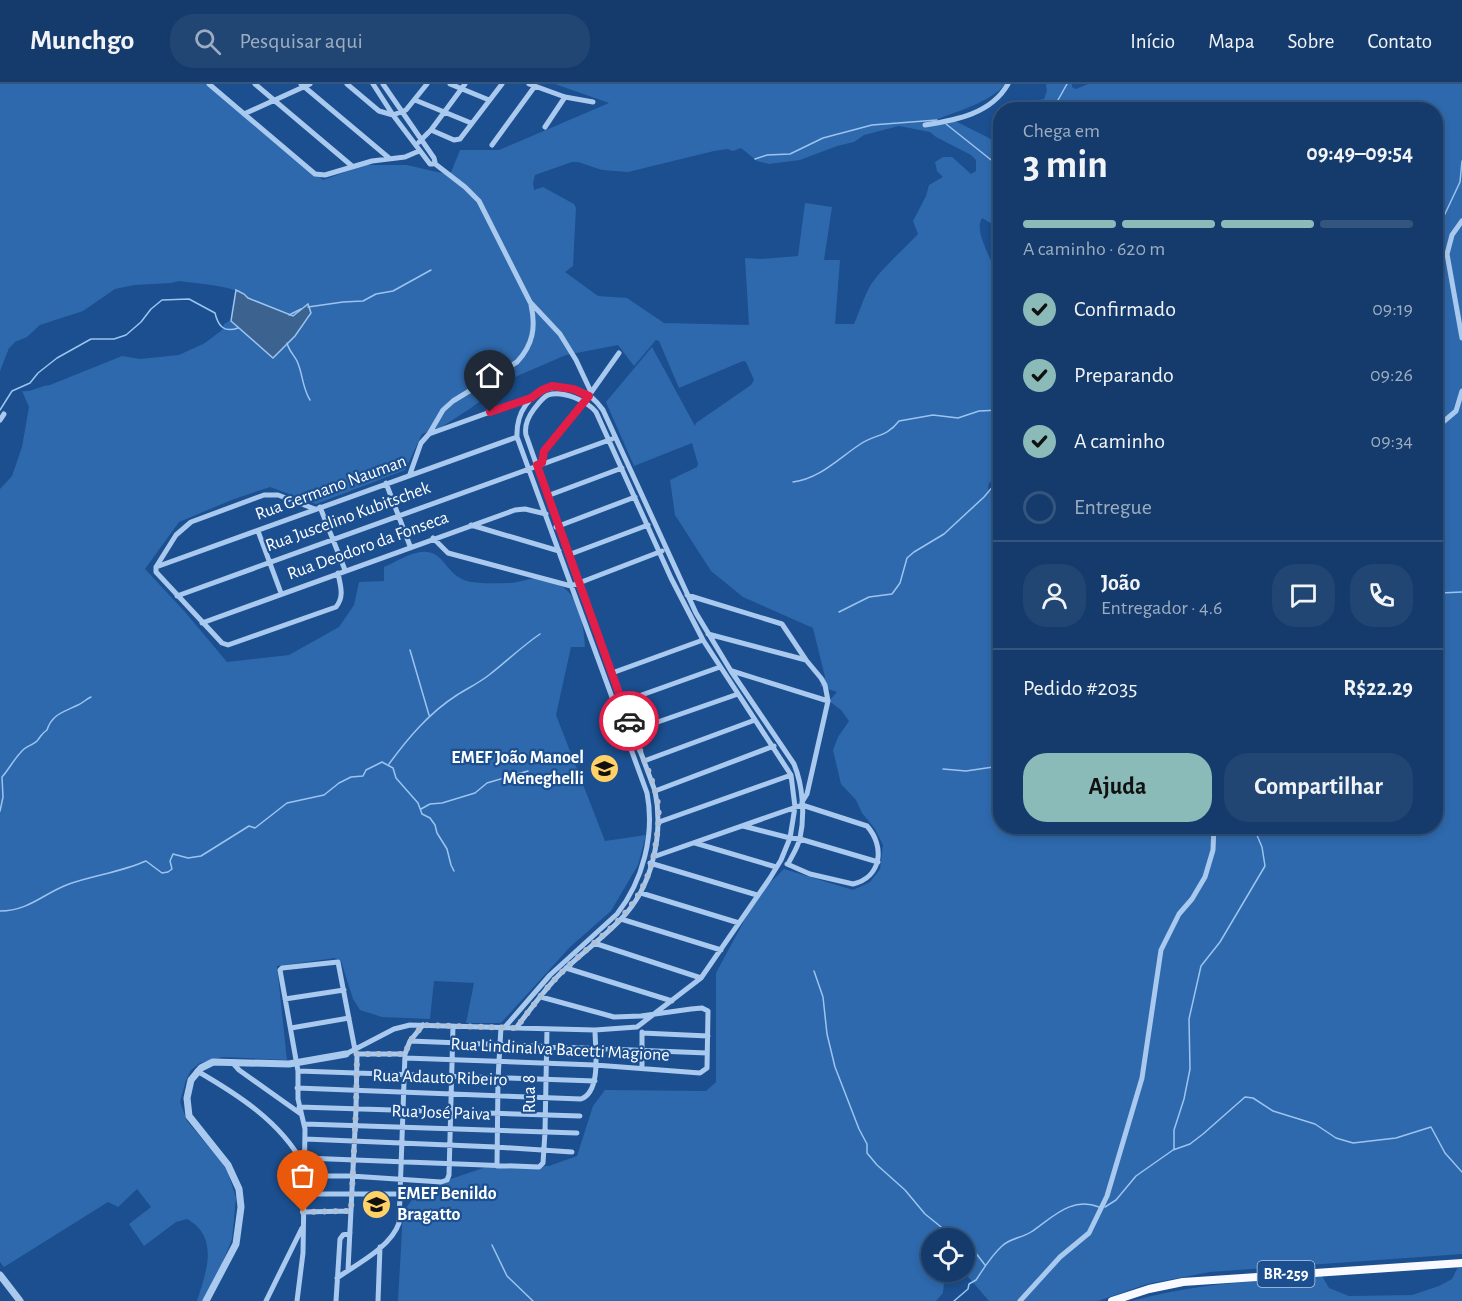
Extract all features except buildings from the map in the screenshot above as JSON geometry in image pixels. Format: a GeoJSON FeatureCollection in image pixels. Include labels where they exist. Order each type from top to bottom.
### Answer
{"type":"FeatureCollection","features":[{"type":"Feature","properties":{"kind":"highway","name":"BR-259"},"geometry":{"type":"LineString","coordinates":[[1112,1301],[1149,1289],[1183,1282],[1462,1263]]}},
{"type":"Feature","properties":{"kind":"street"},"geometry":{"type":"LineString","coordinates":[[209,84],[315,174],[325,175],[352,166],[405,157],[418,148],[421,140],[463,86]]}},
{"type":"Feature","properties":{"kind":"street"},"geometry":{"type":"LineString","coordinates":[[255,84],[352,166]]}},
{"type":"Feature","properties":{"kind":"street"},"geometry":{"type":"LineString","coordinates":[[347,84],[378,111],[398,114],[415,100],[427,84]]}},
{"type":"Feature","properties":{"kind":"street"},"geometry":{"type":"LineString","coordinates":[[373,84],[435,158],[434,163]]}},
{"type":"Feature","properties":{"kind":"street"},"geometry":{"type":"LineString","coordinates":[[450,84],[463,86],[489,100]]}},
{"type":"Feature","properties":{"kind":"street"},"geometry":{"type":"LineString","coordinates":[[431,130],[457,140],[502,84]]}},
{"type":"Feature","properties":{"kind":"street"},"geometry":{"type":"LineString","coordinates":[[995,102],[1008,84]]}},
{"type":"Feature","properties":{"kind":"street"},"geometry":{"type":"LineString","coordinates":[[244,114],[305,85],[389,158]]}},
{"type":"Feature","properties":{"kind":"street"},"geometry":{"type":"LineString","coordinates":[[386,85],[398,114],[430,164],[434,163],[479,201],[530,302],[560,334],[576,360],[590,394],[603,411],[616,437],[687,595],[703,640],[720,666],[728,672],[778,740],[797,772],[802,804],[800,839],[788,864]]}},
{"type":"Feature","properties":{"kind":"street"},"geometry":{"type":"LineString","coordinates":[[492,145],[532,85],[593,102]]}},
{"type":"Feature","properties":{"kind":"street"},"geometry":{"type":"LineString","coordinates":[[545,128],[565,96]]}},
{"type":"Feature","properties":{"kind":"street"},"geometry":{"type":"LineString","coordinates":[[415,100],[471,123]]}},
{"type":"Feature","properties":{"kind":"street"},"geometry":{"type":"LineString","coordinates":[[925,125],[950,122],[993,103]]}},
{"type":"Feature","properties":{"kind":"street"},"geometry":{"type":"LineString","coordinates":[[1462,220],[1452,235],[1447,254],[1462,338]]}},
{"type":"Feature","properties":{"kind":"street"},"geometry":{"type":"LineString","coordinates":[[410,474],[421,443],[443,410],[453,401],[517,362],[522,356],[531,341],[534,327],[530,302]]}},
{"type":"Feature","properties":{"kind":"street"},"geometry":{"type":"LineString","coordinates":[[539,464],[544,451],[590,394],[619,353]]}},
{"type":"Feature","properties":{"kind":"street"},"geometry":{"type":"LineString","coordinates":[[429,434],[531,398],[552,386],[590,394]]}},
{"type":"Feature","properties":{"kind":"street"},"geometry":{"type":"LineString","coordinates":[[1443,422],[1456,411],[1462,391]]}},
{"type":"Feature","properties":{"kind":"street"},"geometry":{"type":"LineString","coordinates":[[304,1158],[497,1166],[499,1044],[503,1027],[550,975],[617,914],[630,895],[643,861],[651,826],[647,793],[559,551],[539,464],[525,428],[533,411],[542,400],[549,395],[561,394],[583,402],[596,412],[660,552],[693,615],[708,634],[738,694],[790,775],[795,807],[790,838],[781,860],[701,978],[633,1028],[596,1030],[547,1029],[503,1027],[423,1025],[402,1026],[356,1052]]}},
{"type":"Feature","properties":{"kind":"street"},"geometry":{"type":"LineString","coordinates":[[516,1028],[566,968],[621,919],[641,893],[653,857],[658,822],[655,791],[612,673],[568,555],[546,514],[517,437],[516,425],[520,414],[531,398]]}},
{"type":"Feature","properties":{"kind":"street","name":"Rua Germano Nauman"},"geometry":{"type":"LineString","coordinates":[[156,567],[517,437]]}},
{"type":"Feature","properties":{"kind":"street","name":"Rua Juscelino Kubitschek"},"geometry":{"type":"LineString","coordinates":[[177,596],[616,437]]}},
{"type":"Feature","properties":{"kind":"street"},"geometry":{"type":"LineString","coordinates":[[547,496],[622,468]]}},
{"type":"Feature","properties":{"kind":"street"},"geometry":{"type":"LineString","coordinates":[[386,483],[410,546]]}},
{"type":"Feature","properties":{"kind":"street"},"geometry":{"type":"LineString","coordinates":[[338,573],[342,591],[336,607],[232,645],[222,643],[202,623],[158,574],[156,567],[176,535],[191,522],[264,495],[278,495],[318,508],[345,570]]}},
{"type":"Feature","properties":{"kind":"street"},"geometry":{"type":"LineString","coordinates":[[554,527],[635,497]]}},
{"type":"Feature","properties":{"kind":"street","name":"Rua Deodoro da Fonseca"},"geometry":{"type":"LineString","coordinates":[[202,623],[515,510],[525,509],[546,514]]}},
{"type":"Feature","properties":{"kind":"street"},"geometry":{"type":"LineString","coordinates":[[471,525],[559,551]]}},
{"type":"Feature","properties":{"kind":"street"},"geometry":{"type":"LineString","coordinates":[[568,555],[648,525]]}},
{"type":"Feature","properties":{"kind":"street"},"geometry":{"type":"LineString","coordinates":[[258,531],[281,593]]}},
{"type":"Feature","properties":{"kind":"street"},"geometry":{"type":"LineString","coordinates":[[433,538],[448,553],[571,586],[666,549]]}},
{"type":"Feature","properties":{"kind":"street"},"geometry":{"type":"LineString","coordinates":[[653,857],[802,804],[807,794],[828,701],[825,685],[782,624],[687,595]]}},
{"type":"Feature","properties":{"kind":"street"},"geometry":{"type":"LineString","coordinates":[[708,634],[806,660]]}},
{"type":"Feature","properties":{"kind":"street"},"geometry":{"type":"LineString","coordinates":[[612,673],[703,640]]}},
{"type":"Feature","properties":{"kind":"street"},"geometry":{"type":"LineString","coordinates":[[622,702],[720,666]]}},
{"type":"Feature","properties":{"kind":"street"},"geometry":{"type":"LineString","coordinates":[[728,672],[828,701]]}},
{"type":"Feature","properties":{"kind":"street"},"geometry":{"type":"LineString","coordinates":[[632,731],[738,694]]}},
{"type":"Feature","properties":{"kind":"street"},"geometry":{"type":"LineString","coordinates":[[644,761],[755,720]]}},
{"type":"Feature","properties":{"kind":"street"},"geometry":{"type":"LineString","coordinates":[[655,791],[773,746],[778,740]]}},
{"type":"Feature","properties":{"kind":"street"},"geometry":{"type":"LineString","coordinates":[[658,822],[790,775]]}},
{"type":"Feature","properties":{"kind":"street"},"geometry":{"type":"LineString","coordinates":[[781,860],[810,874],[853,884],[866,879],[878,862],[879,847],[867,826],[802,804]]}},
{"type":"Feature","properties":{"kind":"street"},"geometry":{"type":"LineString","coordinates":[[743,826],[800,839],[878,862]]}},
{"type":"Feature","properties":{"kind":"street"},"geometry":{"type":"LineString","coordinates":[[1020,1301],[1059,1257],[1089,1233],[1107,1196],[1142,1078],[1161,950],[1179,914],[1192,899],[1205,877],[1213,850],[1214,834]]}},
{"type":"Feature","properties":{"kind":"street"},"geometry":{"type":"LineString","coordinates":[[695,843],[776,867]]}},
{"type":"Feature","properties":{"kind":"street"},"geometry":{"type":"LineString","coordinates":[[643,861],[758,895]]}},
{"type":"Feature","properties":{"kind":"street"},"geometry":{"type":"LineString","coordinates":[[641,893],[739,923]]}},
{"type":"Feature","properties":{"kind":"street"},"geometry":{"type":"LineString","coordinates":[[621,919],[721,950]]}},
{"type":"Feature","properties":{"kind":"street"},"geometry":{"type":"LineString","coordinates":[[594,943],[701,978]]}},
{"type":"Feature","properties":{"kind":"street"},"geometry":{"type":"LineString","coordinates":[[297,1301],[303,1253],[305,1124],[299,1107],[297,1063],[280,970],[287,966],[336,960],[339,964],[356,1052],[357,1074],[348,1270]]}},
{"type":"Feature","properties":{"kind":"street"},"geometry":{"type":"LineString","coordinates":[[566,968],[672,1001]]}},
{"type":"Feature","properties":{"kind":"street"},"geometry":{"type":"LineString","coordinates":[[285,999],[344,990]]}},
{"type":"Feature","properties":{"kind":"street"},"geometry":{"type":"LineString","coordinates":[[410,1041],[707,1053],[710,1014],[702,1008],[614,1017],[541,997]]}},
{"type":"Feature","properties":{"kind":"street"},"geometry":{"type":"LineString","coordinates":[[291,1028],[349,1018]]}},
{"type":"Feature","properties":{"kind":"street"},"geometry":{"type":"LineString","coordinates":[[641,1024],[642,1068]]}},
{"type":"Feature","properties":{"kind":"street"},"geometry":{"type":"LineString","coordinates":[[337,1278],[380,1247],[398,1227],[402,1194],[405,1056],[410,1041],[423,1025]]}},
{"type":"Feature","properties":{"kind":"street"},"geometry":{"type":"LineString","coordinates":[[303,1176],[351,1176],[441,1182],[447,1180],[449,1175],[453,1026]]}},
{"type":"Feature","properties":{"kind":"street","name":"Rua 8"},"geometry":{"type":"LineString","coordinates":[[497,1166],[536,1168],[542,1165],[547,1029]]}},
{"type":"Feature","properties":{"kind":"street"},"geometry":{"type":"LineString","coordinates":[[298,1071],[595,1082],[596,1030]]}},
{"type":"Feature","properties":{"kind":"street"},"geometry":{"type":"LineString","coordinates":[[642,1034],[708,1036]]}},
{"type":"Feature","properties":{"kind":"street","name":"Rua Lindinalva Bacetti Magione"},"geometry":{"type":"LineString","coordinates":[[346,1054],[356,1052],[451,1060],[595,1065],[700,1073],[706,1070],[708,1065],[707,1053]]}},
{"type":"Feature","properties":{"kind":"street"},"geometry":{"type":"LineString","coordinates":[[206,1301],[236,1244],[241,1207],[239,1189],[228,1165],[188,1113],[188,1090],[191,1080],[197,1071],[213,1062],[297,1063],[346,1054]]}},
{"type":"Feature","properties":{"kind":"street"},"geometry":{"type":"LineString","coordinates":[[231,1061],[239,1070],[302,1115]]}},
{"type":"Feature","properties":{"kind":"street"},"geometry":{"type":"LineString","coordinates":[[197,1071],[267,1119],[283,1135],[303,1166]]}},
{"type":"Feature","properties":{"kind":"street","name":"Rua Adauto Ribeiro"},"geometry":{"type":"LineString","coordinates":[[297,1088],[581,1100],[591,1092],[595,1082]]}},
{"type":"Feature","properties":{"kind":"street"},"geometry":{"type":"LineString","coordinates":[[299,1107],[580,1116]]}},
{"type":"Feature","properties":{"kind":"street","name":"Rua José Paiva"},"geometry":{"type":"LineString","coordinates":[[305,1124],[577,1133]]}},
{"type":"Feature","properties":{"kind":"street"},"geometry":{"type":"LineString","coordinates":[[304,1139],[572,1152]]}},
{"type":"Feature","properties":{"kind":"street"},"geometry":{"type":"LineString","coordinates":[[303,1194],[402,1194]]}},
{"type":"Feature","properties":{"kind":"street"},"geometry":{"type":"LineString","coordinates":[[303,1212],[351,1211]]}},
{"type":"Feature","properties":{"kind":"street"},"geometry":{"type":"LineString","coordinates":[[266,1301],[303,1227]]}},
{"type":"Feature","properties":{"kind":"street"},"geometry":{"type":"LineString","coordinates":[[336,1301],[340,1239],[343,1235],[350,1233]]}},
{"type":"Feature","properties":{"kind":"street"},"geometry":{"type":"LineString","coordinates":[[378,1301],[380,1247]]}},
{"type":"Feature","properties":{"kind":"street"},"geometry":{"type":"LineString","coordinates":[[0,1275],[20,1301]]}},
{"type":"Feature","properties":{"kind":"shaded area"},"geometry":{"type":"Polygon","coordinates":[[[0,84],[212,84],[323,180],[365,165],[407,165],[450,175],[460,150],[499,150],[609,103],[555,84],[1006,84],[981,102],[933,121],[953,120],[993,141],[993,224],[982,218],[980,232],[993,266],[993,480],[989,483],[988,489],[993,492],[993,834],[1443,834],[1443,102],[1030,102],[1044,99],[1047,91],[1046,84],[1072,84],[1072,87],[1076,89],[1088,84],[1462,84],[1462,1254],[1210,1272],[1147,1284],[1098,1301],[989,1301],[973,1282],[975,1282],[975,1228],[921,1228],[921,1282],[944,1282],[943,1293],[936,1301],[398,1301],[403,1212],[417,1193],[486,1167],[549,1166],[577,1156],[593,1106],[605,1090],[706,1091],[716,1082],[716,973],[758,895],[784,869],[853,890],[870,882],[880,869],[883,845],[856,800],[841,784],[833,750],[838,737],[849,721],[841,710],[829,701],[837,692],[820,686],[825,677],[813,628],[743,597],[711,571],[675,515],[670,480],[697,467],[692,443],[634,466],[606,402],[652,347],[695,426],[696,423],[751,385],[754,380],[746,362],[743,361],[679,388],[659,341],[656,340],[634,366],[618,345],[566,355],[508,380],[440,428],[422,434],[405,470],[316,504],[270,487],[179,522],[145,569],[227,662],[289,655],[339,627],[354,605],[359,582],[384,581],[384,567],[416,553],[433,553],[457,576],[471,582],[512,583],[530,579],[557,583],[573,598],[578,609],[585,647],[571,647],[556,715],[605,841],[646,835],[638,865],[611,911],[570,947],[501,1023],[466,1023],[474,983],[434,981],[430,1019],[382,1017],[360,1010],[353,999],[341,961],[335,958],[277,966],[287,1060],[223,1057],[200,1063],[191,1070],[180,1102],[187,1121],[221,1161],[228,1173],[236,1198],[232,1239],[207,1301],[197,1301],[208,1256],[204,1235],[187,1219],[176,1222],[144,1246],[129,1224],[151,1207],[137,1189],[118,1207],[108,1202],[4,1267],[0,1262],[0,489],[12,476],[22,447],[29,407],[22,391],[50,385],[122,356],[140,359],[179,355],[205,343],[231,320],[293,316],[248,298],[235,290],[216,286],[179,281],[134,285],[115,289],[83,311],[40,325],[27,337],[15,342],[9,348],[0,371],[0,84]],[[899,126],[864,135],[854,142],[800,160],[769,164],[757,161],[741,148],[733,151],[727,149],[714,151],[628,172],[602,170],[572,162],[535,175],[533,183],[534,190],[543,187],[574,204],[576,208],[573,266],[565,272],[598,296],[627,298],[664,323],[749,325],[745,258],[798,256],[805,203],[832,207],[824,260],[840,260],[835,324],[854,324],[872,283],[918,234],[913,221],[929,185],[943,177],[937,171],[935,162],[943,157],[952,157],[971,174],[976,171],[976,160],[930,132],[899,126]]]}},
{"type":"Feature","properties":{"kind":"shaded area"},"geometry":{"type":"Polygon","coordinates":[[[236,290],[248,298],[293,316],[308,304],[311,313],[295,336],[273,358],[231,321],[236,290]]]}},
{"type":"Feature","properties":{"kind":"shaded area"},"geometry":{"type":"Polygon","coordinates":[[[1458,1267],[1462,1267],[1462,1301],[1132,1301],[1202,1286],[1322,1276],[1329,1288],[1349,1296],[1412,1295],[1452,1279],[1458,1267]]]}},
{"type":"Feature","properties":{"kind":"waterway"},"geometry":{"type":"LineString","coordinates":[[1056,102],[1067,84]]}},
{"type":"Feature","properties":{"kind":"waterway"},"geometry":{"type":"LineString","coordinates":[[755,159],[767,155],[790,154],[823,138],[872,125],[937,120]]}},
{"type":"Feature","properties":{"kind":"waterway"},"geometry":{"type":"LineString","coordinates":[[946,124],[993,161]]}},
{"type":"Feature","properties":{"kind":"waterway"},"geometry":{"type":"LineString","coordinates":[[1443,218],[1460,182],[1462,161]]}},
{"type":"Feature","properties":{"kind":"waterway"},"geometry":{"type":"LineString","coordinates":[[308,307],[363,301],[376,294],[393,291],[431,270]]}},
{"type":"Feature","properties":{"kind":"waterway"},"geometry":{"type":"LineString","coordinates":[[0,410],[12,391],[30,383],[38,373],[57,358],[91,339],[114,339],[126,335],[162,300],[189,299],[215,313],[218,322],[225,329],[238,328]]}},
{"type":"Feature","properties":{"kind":"waterway"},"geometry":{"type":"LineString","coordinates":[[289,315],[301,309]]}},
{"type":"Feature","properties":{"kind":"waterway"},"geometry":{"type":"LineString","coordinates":[[287,343],[297,361],[310,400]]}},
{"type":"Feature","properties":{"kind":"waterway"},"geometry":{"type":"LineString","coordinates":[[793,482],[820,473],[864,442],[885,433],[899,421],[933,415],[958,418],[979,411],[993,410]]}},
{"type":"Feature","properties":{"kind":"waterway"},"geometry":{"type":"LineString","coordinates":[[839,612],[869,597],[892,594],[900,583],[907,558],[944,534],[993,486]]}},
{"type":"Feature","properties":{"kind":"waterway"},"geometry":{"type":"LineString","coordinates":[[1443,593],[1462,592]]}},
{"type":"Feature","properties":{"kind":"waterway"},"geometry":{"type":"LineString","coordinates":[[389,764],[411,735],[437,710],[485,678],[540,634]]}},
{"type":"Feature","properties":{"kind":"waterway"},"geometry":{"type":"LineString","coordinates":[[410,650],[429,715]]}},
{"type":"Feature","properties":{"kind":"waterway"},"geometry":{"type":"LineString","coordinates":[[0,811],[3,797],[2,777],[18,755],[37,741],[55,717],[91,697]]}},
{"type":"Feature","properties":{"kind":"waterway"},"geometry":{"type":"LineString","coordinates":[[0,911],[20,908],[69,884],[146,861],[162,873],[168,872],[172,869],[170,861],[173,854],[188,858],[201,856],[249,826],[255,828],[287,803],[324,795],[339,783],[351,777],[363,776],[366,770],[382,762],[393,768],[396,778],[418,803],[422,814],[430,818],[435,825],[447,849],[454,871]]}},
{"type":"Feature","properties":{"kind":"waterway"},"geometry":{"type":"LineString","coordinates":[[943,769],[966,771],[993,767]]}},
{"type":"Feature","properties":{"kind":"waterway"},"geometry":{"type":"LineString","coordinates":[[421,809],[430,804],[442,803],[475,793],[487,783],[528,771]]}},
{"type":"Feature","properties":{"kind":"waterway"},"geometry":{"type":"LineString","coordinates":[[1174,1149],[1174,1130],[1184,1099],[1190,1069],[1189,1019],[1201,966],[1220,942],[1265,866],[1262,847],[1256,834]]}},
{"type":"Feature","properties":{"kind":"waterway"},"geometry":{"type":"LineString","coordinates":[[814,971],[823,997],[827,1034],[835,1067],[867,1144],[867,1153],[905,1190],[925,1214],[942,1228]]}},
{"type":"Feature","properties":{"kind":"waterway"},"geometry":{"type":"LineString","coordinates":[[1105,1207],[1116,1200],[1136,1176],[1173,1150],[1190,1144],[1245,1097],[1253,1098],[1273,1111],[1315,1124],[1336,1138],[1353,1143],[1396,1138],[1431,1127],[1445,1153],[1462,1172]]}},
{"type":"Feature","properties":{"kind":"waterway"},"geometry":{"type":"LineString","coordinates":[[954,1301],[968,1289],[969,1284],[976,1280],[1005,1243],[1027,1234],[1071,1206],[1089,1204],[1099,1207]]}},
{"type":"Feature","properties":{"kind":"waterway"},"geometry":{"type":"LineString","coordinates":[[492,1245],[507,1276],[533,1301]]}},
{"type":"Feature","properties":{"kind":"waterway"},"geometry":{"type":"LineString","coordinates":[[975,1252],[985,1265]]}},
{"type":"Feature","properties":{"kind":"way so far"},"geometry":{"type":"LineString","coordinates":[[303,1212],[351,1211],[357,1054],[405,1054],[414,1034],[423,1025],[516,1028],[558,976],[621,919],[641,893],[653,857],[658,805],[629,721]]}},
{"type":"Feature","properties":{"kind":"place","name":"EMEF João Manoel Meneghelli"},"geometry":{"type":"Point","coordinates":[605,768]}},
{"type":"Feature","properties":{"kind":"place","name":"EMEF Benildo Bragatto"},"geometry":{"type":"Point","coordinates":[376,1204]}},
{"type":"Feature","properties":{"kind":"route"},"geometry":{"type":"LineString","coordinates":[[490,412],[531,398],[552,386],[573,389],[589,396],[544,451],[542,463],[537,465],[629,721]]}}]}
